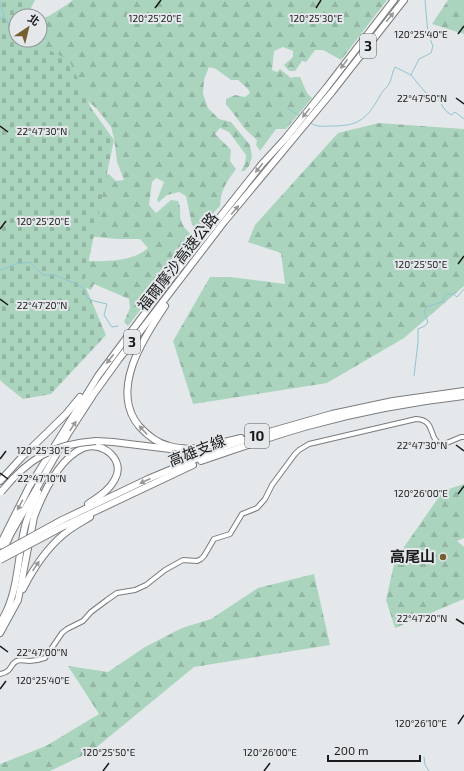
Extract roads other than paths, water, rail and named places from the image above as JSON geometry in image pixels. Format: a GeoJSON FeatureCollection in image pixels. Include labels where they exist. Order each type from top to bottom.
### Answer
{"type":"FeatureCollection","features":[{"type":"Feature","properties":{"kind":"highway","name":"福爾摩沙高速公路"},"geometry":{"type":"LineString","coordinates":[[0,545],[29,487],[98,376],[170,280],[262,164],[285,139],[327,87],[394,0]]}},
{"type":"Feature","properties":{"kind":"highway","name":"福爾摩沙高速公路"},"geometry":{"type":"LineString","coordinates":[[0,559],[10,535],[42,479],[93,395],[119,359],[224,222],[291,143],[404,0]]}},
{"type":"Feature","properties":{"kind":"highway"},"geometry":{"type":"LineString","coordinates":[[173,290],[170,298],[137,354],[130,374],[127,394],[133,417],[145,433],[169,446],[190,449]]}},
{"type":"Feature","properties":{"kind":"highway"},"geometry":{"type":"LineString","coordinates":[[0,481],[13,466],[66,414],[98,376]]}},
{"type":"Feature","properties":{"kind":"highway","name":"高雄支線"},"geometry":{"type":"LineString","coordinates":[[0,559],[63,523],[74,513],[148,479],[227,446],[297,423],[347,411],[394,401],[464,391]]}},
{"type":"Feature","properties":{"kind":"highway","name":"高雄支線"},"geometry":{"type":"LineString","coordinates":[[0,554],[63,523],[199,462],[256,442],[300,428],[393,406],[464,396]]}},
{"type":"Feature","properties":{"kind":"highway"},"geometry":{"type":"LineString","coordinates":[[0,492],[18,472],[45,453],[61,446],[96,441],[175,450],[203,447],[227,440],[262,434]]}},
{"type":"Feature","properties":{"kind":"highway"},"geometry":{"type":"LineString","coordinates":[[18,600],[34,517],[51,480],[59,468],[76,452],[91,446],[102,447],[115,459],[118,468],[116,478],[109,489],[74,513]]}},
{"type":"Feature","properties":{"kind":"highway"},"geometry":{"type":"LineString","coordinates":[[0,624],[11,602],[16,586],[18,562],[25,526],[42,479]]}},
{"type":"Feature","properties":{"kind":"highway"},"geometry":{"type":"LineString","coordinates":[[0,633],[30,575],[40,560],[54,544],[64,534],[114,504],[117,500]]}},
{"type":"Feature","properties":{"kind":"street"},"geometry":{"type":"LineString","coordinates":[[0,674],[12,668],[14,662],[17,660],[29,661],[45,658],[62,633],[83,621],[98,606],[117,593],[134,590],[146,585],[165,570],[183,560],[197,561],[201,559],[214,539],[230,534],[242,514],[257,508],[261,504],[272,485],[295,454],[303,447],[309,444],[416,419],[425,421],[436,441],[442,445],[464,437]]}},
{"type":"Feature","properties":{"kind":"waterway"},"geometry":{"type":"LineString","coordinates":[[425,0],[428,34],[433,46],[431,53],[419,59],[411,75],[425,92],[438,99],[445,110],[451,115],[455,112],[464,119]]}},
{"type":"Feature","properties":{"kind":"waterway"},"geometry":{"type":"LineString","coordinates":[[0,3],[4,16],[0,20]]}},
{"type":"Feature","properties":{"kind":"waterway"},"geometry":{"type":"LineString","coordinates":[[4,17],[8,23]]}},
{"type":"Feature","properties":{"kind":"waterway"},"geometry":{"type":"LineString","coordinates":[[309,122],[318,126],[343,126],[357,122],[363,119],[372,109],[391,80],[395,67],[411,75]]}},
{"type":"Feature","properties":{"kind":"waterway"},"geometry":{"type":"LineString","coordinates":[[287,108],[300,116]]}},
{"type":"Feature","properties":{"kind":"waterway"},"geometry":{"type":"LineString","coordinates":[[0,270],[16,264],[29,262],[43,275],[55,275],[83,287],[87,298],[107,304],[104,315],[112,327],[118,326]]}},
{"type":"Feature","properties":{"kind":"waterway"},"geometry":{"type":"LineString","coordinates":[[414,376],[418,329],[425,326],[428,322],[424,312],[426,307],[442,302],[446,294],[453,294],[457,297],[464,289]]}},
{"type":"Feature","properties":{"kind":"waterway"},"geometry":{"type":"LineString","coordinates":[[424,757],[425,765],[429,771]]}},
{"type":"Feature","properties":{"kind":"place","name":"高尾山"},"geometry":{"type":"Point","coordinates":[443,557]}}]}
